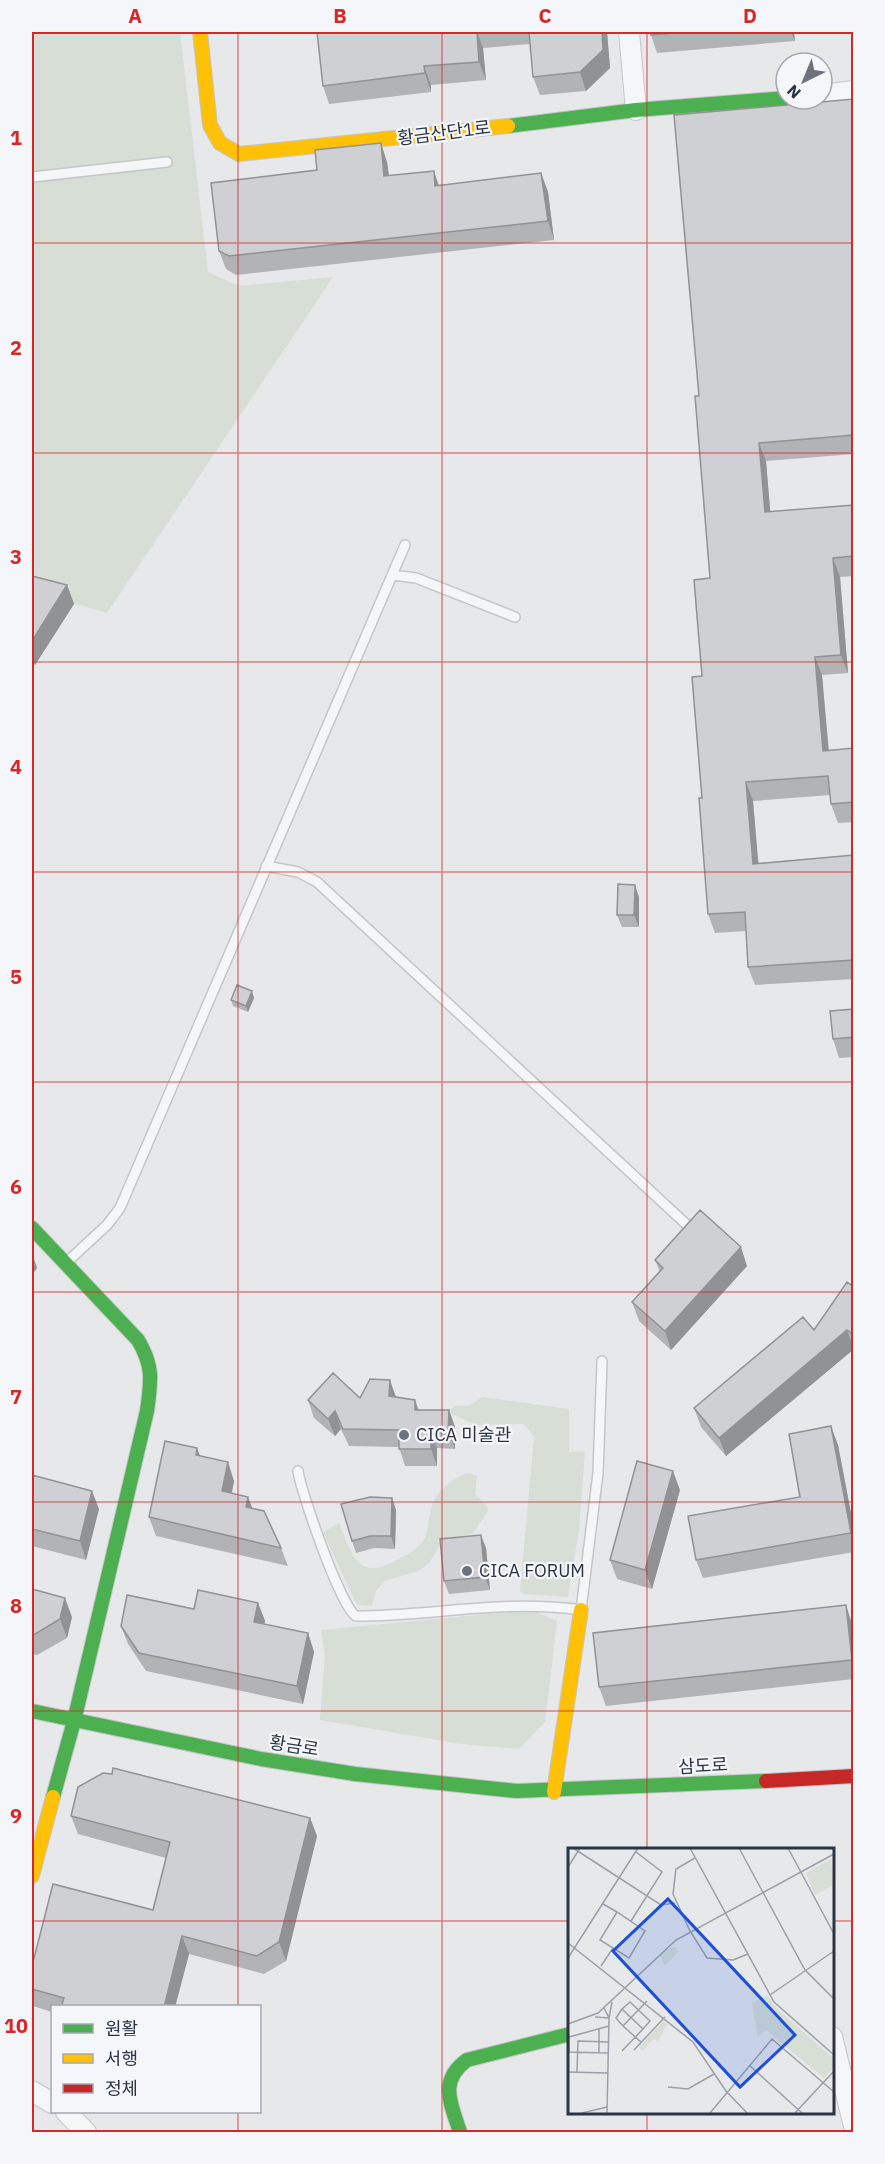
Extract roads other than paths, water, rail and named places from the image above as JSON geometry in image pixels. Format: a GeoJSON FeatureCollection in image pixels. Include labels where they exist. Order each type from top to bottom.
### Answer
{"type":"FeatureCollection","features":[{"type":"Feature","properties":{"kind":"street","name":"황금산단1로"},"geometry":{"type":"LineString","coordinates":[[200,32],[213,137],[225,149],[239,154],[400,139],[636,110],[774,99]]}},
{"type":"Feature","properties":{"kind":"street"},"geometry":{"type":"LineString","coordinates":[[629,32],[636,110]]}},
{"type":"Feature","properties":{"kind":"street"},"geometry":{"type":"LineString","coordinates":[[834,94],[854,91]]}},
{"type":"Feature","properties":{"kind":"street"},"geometry":{"type":"LineString","coordinates":[[32,1228],[138,1340],[147,1355],[152,1373],[147,1411],[74,1721],[32,1876]]}},
{"type":"Feature","properties":{"kind":"street"},"geometry":{"type":"LineString","coordinates":[[554,1792],[580,1610]]}},
{"type":"Feature","properties":{"kind":"street","name":"황금로"},"geometry":{"type":"LineString","coordinates":[[32,1711],[261,1759],[355,1774],[516,1791],[554,1792]]}},
{"type":"Feature","properties":{"kind":"street","name":"삼도로"},"geometry":{"type":"LineString","coordinates":[[554,1792],[854,1776]]}},
{"type":"Feature","properties":{"kind":"street"},"geometry":{"type":"LineString","coordinates":[[460,2133],[448,2090],[449,2078],[455,2067],[467,2060],[568,2035]]}},
{"type":"Feature","properties":{"kind":"street"},"geometry":{"type":"LineString","coordinates":[[834,2045],[854,2126]]}},
{"type":"Feature","properties":{"kind":"street"},"geometry":{"type":"LineString","coordinates":[[32,2091],[44,2102]]}},
{"type":"Feature","properties":{"kind":"street"},"geometry":{"type":"LineString","coordinates":[[67,2113],[86,2133]]}},
{"type":"Feature","properties":{"kind":"lane"},"geometry":{"type":"LineString","coordinates":[[32,177],[167,162]]}},
{"type":"Feature","properties":{"kind":"lane"},"geometry":{"type":"LineString","coordinates":[[66,1263],[107,1225],[120,1208],[405,545]]}},
{"type":"Feature","properties":{"kind":"lane"},"geometry":{"type":"LineString","coordinates":[[392,575],[416,578],[515,617]]}},
{"type":"Feature","properties":{"kind":"lane"},"geometry":{"type":"LineString","coordinates":[[266,866],[298,872],[317,882],[686,1224]]}},
{"type":"Feature","properties":{"kind":"lane"},"geometry":{"type":"LineString","coordinates":[[298,1471],[302,1494],[335,1579],[348,1610],[356,1616],[499,1605],[532,1605],[580,1610],[598,1473],[602,1361]]}},
{"type":"Feature","properties":{"kind":"place","name":"CICA 미술관"},"geometry":{"type":"Point","coordinates":[404,1435]}},
{"type":"Feature","properties":{"kind":"place","name":"CICA FORUM"},"geometry":{"type":"Point","coordinates":[467,1571]}}]}
